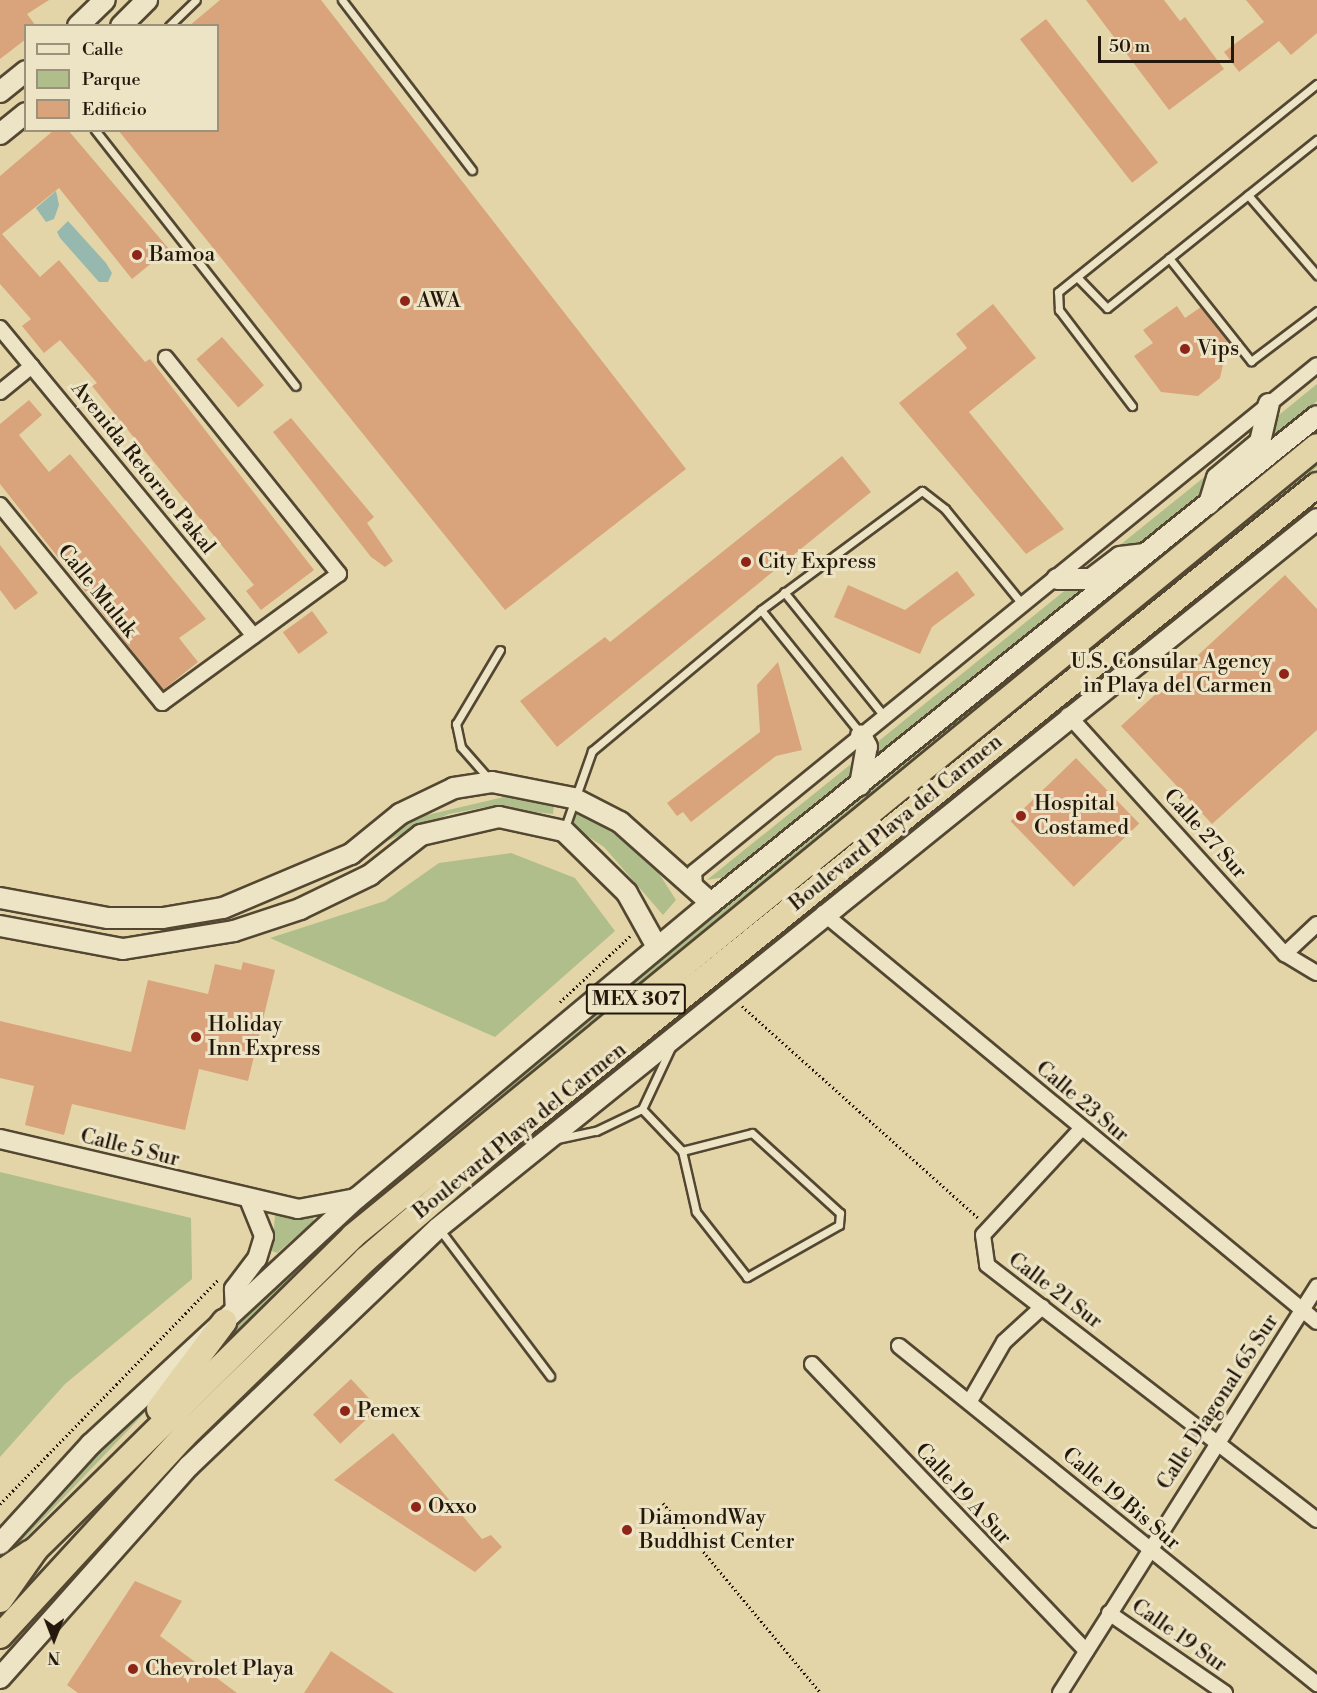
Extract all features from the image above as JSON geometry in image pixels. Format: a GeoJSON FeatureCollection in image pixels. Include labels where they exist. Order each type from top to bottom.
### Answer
{"type":"FeatureCollection","features":[{"type":"Feature","properties":{"kind":"highway","name":"MEX 307"},"geometry":{"type":"LineString","coordinates":[[0,1600],[36,1550],[136,1448],[362,1228],[1317,446]]}},
{"type":"Feature","properties":{"kind":"highway","name":"MEX 307"},"geometry":{"type":"LineString","coordinates":[[0,1636],[184,1436],[366,1259],[502,1142],[1317,485]]}},
{"type":"Feature","properties":{"kind":"highway"},"geometry":{"type":"LineString","coordinates":[[136,1448],[229,1316]]}},
{"type":"Feature","properties":{"kind":"highway"},"geometry":{"type":"LineString","coordinates":[[0,1573],[36,1550]]}},
{"type":"Feature","properties":{"kind":"main road"},"geometry":{"type":"LineString","coordinates":[[80,24],[105,0]]}},
{"type":"Feature","properties":{"kind":"main road"},"geometry":{"type":"LineString","coordinates":[[123,24],[147,0]]}},
{"type":"Feature","properties":{"kind":"main road"},"geometry":{"type":"LineString","coordinates":[[0,92],[24,73]]}},
{"type":"Feature","properties":{"kind":"main road"},"geometry":{"type":"LineString","coordinates":[[0,134],[24,115]]}},
{"type":"Feature","properties":{"kind":"main road"},"geometry":{"type":"LineString","coordinates":[[1209,504],[1217,478],[1260,442],[1269,404]]}},
{"type":"Feature","properties":{"kind":"main road"},"geometry":{"type":"LineString","coordinates":[[0,1544],[91,1444],[357,1198],[711,903],[1317,416]]}},
{"type":"Feature","properties":{"kind":"main road","name":"Boulevard Playa del Carmen"},"geometry":{"type":"LineString","coordinates":[[1,1676],[189,1466],[438,1228],[1068,715],[1317,519]]}},
{"type":"Feature","properties":{"kind":"main road"},"geometry":{"type":"LineString","coordinates":[[1057,579],[1091,579],[1120,557],[1146,554]]}},
{"type":"Feature","properties":{"kind":"main road"},"geometry":{"type":"LineString","coordinates":[[860,785],[867,747],[861,735]]}},
{"type":"Feature","properties":{"kind":"main road"},"geometry":{"type":"LineString","coordinates":[[0,898],[108,918],[163,918],[223,908],[351,854],[400,814],[453,788],[492,782],[573,798],[620,822],[695,886],[711,903]]}},
{"type":"Feature","properties":{"kind":"main road"},"geometry":{"type":"LineString","coordinates":[[0,926],[123,949],[234,932],[300,909],[370,875],[421,835],[475,819],[499,817],[564,831],[627,893],[657,947]]}},
{"type":"Feature","properties":{"kind":"main road"},"geometry":{"type":"LineString","coordinates":[[300,875],[293,894],[300,909]]}},
{"type":"Feature","properties":{"kind":"main road"},"geometry":{"type":"LineString","coordinates":[[1,1676],[12,1693]]}},
{"type":"Feature","properties":{"kind":"street","name":"Avenida Retorno Pakal"},"geometry":{"type":"LineString","coordinates":[[0,328],[254,636]]}},
{"type":"Feature","properties":{"kind":"street"},"geometry":{"type":"LineString","coordinates":[[166,358],[339,574],[254,636]]}},
{"type":"Feature","properties":{"kind":"street"},"geometry":{"type":"LineString","coordinates":[[695,886],[694,872],[1057,579],[1317,365]]}},
{"type":"Feature","properties":{"kind":"street"},"geometry":{"type":"LineString","coordinates":[[0,392],[32,366]]}},
{"type":"Feature","properties":{"kind":"street","name":"Calle Muluk"},"geometry":{"type":"LineString","coordinates":[[0,505],[162,703],[254,636]]}},
{"type":"Feature","properties":{"kind":"street","name":"Calle 27 Sur"},"geometry":{"type":"LineString","coordinates":[[1068,715],[1285,954],[1317,973]]}},
{"type":"Feature","properties":{"kind":"street","name":"Calle 23 Sur"},"geometry":{"type":"LineString","coordinates":[[823,913],[1081,1129],[1317,1322]]}},
{"type":"Feature","properties":{"kind":"street"},"geometry":{"type":"LineString","coordinates":[[1285,954],[1317,924]]}},
{"type":"Feature","properties":{"kind":"street"},"geometry":{"type":"LineString","coordinates":[[983,1235],[1081,1129]]}},
{"type":"Feature","properties":{"kind":"street","name":"Calle 5 Sur"},"geometry":{"type":"LineString","coordinates":[[0,1139],[250,1201],[298,1209],[357,1198]]}},
{"type":"Feature","properties":{"kind":"street"},"geometry":{"type":"LineString","coordinates":[[229,1316],[234,1289],[257,1259],[264,1236],[250,1201]]}},
{"type":"Feature","properties":{"kind":"street","name":"Calle 21 Sur"},"geometry":{"type":"LineString","coordinates":[[983,1235],[987,1265],[1317,1520]]}},
{"type":"Feature","properties":{"kind":"street","name":"Calle Diagonal 65 Sur"},"geometry":{"type":"LineString","coordinates":[[1060,1693],[1216,1442],[1317,1287]]}},
{"type":"Feature","properties":{"kind":"street"},"geometry":{"type":"LineString","coordinates":[[970,1401],[1004,1342],[1042,1307]]}},
{"type":"Feature","properties":{"kind":"street","name":"Calle 19 Bis Sur"},"geometry":{"type":"LineString","coordinates":[[899,1346],[970,1401],[1148,1550],[1317,1684]]}},
{"type":"Feature","properties":{"kind":"street","name":"Calle 19 A Sur"},"geometry":{"type":"LineString","coordinates":[[812,1364],[1086,1651]]}},
{"type":"Feature","properties":{"kind":"street","name":"Calle 19 Sur"},"geometry":{"type":"LineString","coordinates":[[1109,1613],[1225,1693]]}},
{"type":"Feature","properties":{"kind":"lane"},"geometry":{"type":"LineString","coordinates":[[171,24],[196,0]]}},
{"type":"Feature","properties":{"kind":"lane"},"geometry":{"type":"LineString","coordinates":[[342,0],[472,170]]}},
{"type":"Feature","properties":{"kind":"lane"},"geometry":{"type":"LineString","coordinates":[[1132,406],[1059,310],[1058,292],[1317,84]]}},
{"type":"Feature","properties":{"kind":"lane"},"geometry":{"type":"LineString","coordinates":[[97,132],[296,386]]}},
{"type":"Feature","properties":{"kind":"lane"},"geometry":{"type":"LineString","coordinates":[[1077,277],[1107,308],[1317,140]]}},
{"type":"Feature","properties":{"kind":"lane"},"geometry":{"type":"LineString","coordinates":[[1248,195],[1317,275]]}},
{"type":"Feature","properties":{"kind":"lane"},"geometry":{"type":"LineString","coordinates":[[1169,258],[1251,361],[1317,311]]}},
{"type":"Feature","properties":{"kind":"lane"},"geometry":{"type":"LineString","coordinates":[[564,831],[573,798],[592,751],[761,610],[922,490],[945,509],[1023,605]]}},
{"type":"Feature","properties":{"kind":"lane"},"geometry":{"type":"LineString","coordinates":[[784,592],[885,716]]}},
{"type":"Feature","properties":{"kind":"lane"},"geometry":{"type":"LineString","coordinates":[[761,610],[861,735]]}},
{"type":"Feature","properties":{"kind":"lane"},"geometry":{"type":"LineString","coordinates":[[492,782],[461,747],[456,724],[500,651]]}},
{"type":"Feature","properties":{"kind":"lane"},"geometry":{"type":"LineString","coordinates":[[543,1142],[596,1131],[642,1109],[660,1081],[675,1036]]}},
{"type":"Feature","properties":{"kind":"lane"},"geometry":{"type":"LineString","coordinates":[[642,1109],[682,1151],[696,1212],[747,1277],[839,1225],[840,1213],[752,1133],[682,1151]]}},
{"type":"Feature","properties":{"kind":"lane"},"geometry":{"type":"LineString","coordinates":[[438,1228],[550,1376]]}},
{"type":"Feature","properties":{"kind":"path"},"geometry":{"type":"LineString","coordinates":[[727,993],[980,1219],[983,1235]]}},
{"type":"Feature","properties":{"kind":"path"},"geometry":{"type":"LineString","coordinates":[[0,1504],[224,1274]]}},
{"type":"Feature","properties":{"kind":"path"},"geometry":{"type":"LineString","coordinates":[[663,1503],[821,1693]]}},
{"type":"Feature","properties":{"kind":"green space"},"geometry":{"type":"Polygon","coordinates":[[[1317,384],[1317,401],[1269,440],[1274,419],[1317,384]]]}},
{"type":"Feature","properties":{"kind":"green space"},"geometry":{"type":"Polygon","coordinates":[[[1317,428],[1317,435],[393,1187],[204,1366],[240,1321],[318,1247],[480,1106],[1317,428]]]}},
{"type":"Feature","properties":{"kind":"green space"},"geometry":{"type":"Polygon","coordinates":[[[1254,437],[1208,489],[1137,545],[1089,570],[1254,437]]]}},
{"type":"Feature","properties":{"kind":"green space"},"geometry":{"type":"Polygon","coordinates":[[[1317,461],[1317,467],[376,1236],[248,1354],[121,1485],[0,1622],[37,1574],[184,1415],[366,1239],[1317,461]]]}},
{"type":"Feature","properties":{"kind":"green space"},"geometry":{"type":"Polygon","coordinates":[[[1257,548],[430,1224],[258,1384],[44,1612],[173,1465],[426,1221],[1257,548]]]}},
{"type":"Feature","properties":{"kind":"green space"},"geometry":{"type":"Polygon","coordinates":[[[1087,587],[872,764],[875,744],[1068,588],[1087,587]]]}},
{"type":"Feature","properties":{"kind":"green space"},"geometry":{"type":"Polygon","coordinates":[[[856,760],[853,778],[730,876],[707,880],[856,760]]]}},
{"type":"Feature","properties":{"kind":"green space"},"geometry":{"type":"Polygon","coordinates":[[[508,796],[554,804],[553,814],[486,807],[449,814],[387,841],[388,833],[423,816],[508,796]]]}},
{"type":"Feature","properties":{"kind":"green space"},"geometry":{"type":"Polygon","coordinates":[[[581,810],[651,861],[676,900],[663,915],[604,847],[572,826],[573,816],[581,810]]]}},
{"type":"Feature","properties":{"kind":"green space"},"geometry":{"type":"Polygon","coordinates":[[[511,853],[575,878],[615,931],[495,1037],[270,938],[385,901],[439,863],[511,853]]]}},
{"type":"Feature","properties":{"kind":"green space"},"geometry":{"type":"Polygon","coordinates":[[[0,1172],[191,1218],[192,1279],[65,1384],[0,1457],[0,1172]]]}},
{"type":"Feature","properties":{"kind":"green space"},"geometry":{"type":"Polygon","coordinates":[[[275,1215],[313,1218],[314,1221],[277,1253],[272,1251],[275,1215]]]}},
{"type":"Feature","properties":{"kind":"green space"},"geometry":{"type":"Polygon","coordinates":[[[172,1383],[135,1423],[0,1564],[89,1461],[172,1383]]]}},
{"type":"Feature","properties":{"kind":"water"},"geometry":{"type":"Polygon","coordinates":[[[56,191],[59,205],[54,219],[46,222],[36,208],[56,191]]]}},
{"type":"Feature","properties":{"kind":"water"},"geometry":{"type":"Polygon","coordinates":[[[68,221],[106,263],[112,273],[108,282],[99,282],[60,238],[57,232],[68,221]]]}},
{"type":"Feature","properties":{"kind":"building"},"geometry":{"type":"Polygon","coordinates":[[[0,0],[49,0],[27,14],[34,24],[24,24],[24,41],[0,59],[0,0]]]}},
{"type":"Feature","properties":{"kind":"building","name":"AWA"},"geometry":{"type":"Polygon","coordinates":[[[220,0],[321,0],[686,469],[505,610],[120,132],[219,132],[219,24],[191,24],[220,0]]]}},
{"type":"Feature","properties":{"kind":"building"},"geometry":{"type":"Polygon","coordinates":[[[1086,0],[1164,0],[1180,21],[1185,17],[1224,69],[1169,110],[1086,0]]]}},
{"type":"Feature","properties":{"kind":"building"},"geometry":{"type":"Polygon","coordinates":[[[1246,0],[1317,0],[1317,33],[1291,55],[1279,41],[1239,72],[1224,52],[1264,22],[1246,0]]]}},
{"type":"Feature","properties":{"kind":"building"},"geometry":{"type":"Polygon","coordinates":[[[1046,19],[1158,162],[1132,183],[1020,39],[1046,19]]]}},
{"type":"Feature","properties":{"kind":"building"},"geometry":{"type":"Polygon","coordinates":[[[52,132],[70,132],[169,249],[132,279],[59,188],[2,234],[40,277],[59,260],[145,362],[150,359],[314,570],[261,610],[246,591],[254,585],[92,386],[97,383],[60,340],[44,353],[22,326],[31,319],[0,284],[0,176],[52,132]]]}},
{"type":"Feature","properties":{"kind":"building"},"geometry":{"type":"Polygon","coordinates":[[[993,304],[1036,358],[969,412],[1064,529],[1026,554],[899,403],[967,348],[956,334],[993,304]]]}},
{"type":"Feature","properties":{"kind":"building","name":"Vips"},"geometry":{"type":"Polygon","coordinates":[[[1177,306],[1185,318],[1201,307],[1228,341],[1220,378],[1198,396],[1161,392],[1134,356],[1153,343],[1143,330],[1177,306]]]}},
{"type":"Feature","properties":{"kind":"building"},"geometry":{"type":"Polygon","coordinates":[[[222,337],[264,385],[238,408],[196,359],[222,337]]]}},
{"type":"Feature","properties":{"kind":"building"},"geometry":{"type":"Polygon","coordinates":[[[29,400],[42,415],[19,435],[49,472],[70,454],[206,619],[179,638],[198,662],[163,690],[0,484],[0,424],[29,400]]]}},
{"type":"Feature","properties":{"kind":"building"},"geometry":{"type":"Polygon","coordinates":[[[291,418],[374,517],[367,523],[393,561],[385,567],[371,557],[273,432],[291,418]]]}},
{"type":"Feature","properties":{"kind":"building","name":"City Express"},"geometry":{"type":"Polygon","coordinates":[[[842,456],[871,492],[557,747],[520,701],[605,637],[610,642],[842,456]]]}},
{"type":"Feature","properties":{"kind":"building"},"geometry":{"type":"Polygon","coordinates":[[[0,545],[38,593],[15,610],[0,590],[0,545]]]}},
{"type":"Feature","properties":{"kind":"building"},"geometry":{"type":"Polygon","coordinates":[[[957,571],[975,595],[932,627],[920,654],[834,617],[848,585],[905,610],[957,571]]]}},
{"type":"Feature","properties":{"kind":"building"},"geometry":{"type":"Polygon","coordinates":[[[1285,575],[1317,609],[1317,730],[1212,824],[1121,726],[1285,575]]]}},
{"type":"Feature","properties":{"kind":"building"},"geometry":{"type":"Polygon","coordinates":[[[312,611],[328,633],[299,654],[283,632],[312,611]]]}},
{"type":"Feature","properties":{"kind":"building"},"geometry":{"type":"Polygon","coordinates":[[[778,662],[802,750],[776,756],[691,822],[683,812],[677,816],[667,803],[760,732],[757,685],[778,662]]]}},
{"type":"Feature","properties":{"kind":"building"},"geometry":{"type":"Polygon","coordinates":[[[1076,758],[1139,823],[1074,887],[1011,821],[1076,758]]]}},
{"type":"Feature","properties":{"kind":"building","name":"Holiday Inn Express"},"geometry":{"type":"Polygon","coordinates":[[[243,962],[275,970],[248,1081],[199,1069],[185,1130],[72,1104],[64,1135],[25,1125],[34,1086],[0,1078],[0,1021],[131,1052],[148,980],[208,994],[215,964],[241,970],[243,962]]]}},
{"type":"Feature","properties":{"kind":"building","name":"Pemex"},"geometry":{"type":"Polygon","coordinates":[[[351,1379],[378,1408],[340,1444],[313,1414],[351,1379]]]}},
{"type":"Feature","properties":{"kind":"building","name":"Oxxo"},"geometry":{"type":"Polygon","coordinates":[[[393,1433],[482,1539],[491,1535],[502,1547],[475,1572],[334,1480],[393,1433]]]}},
{"type":"Feature","properties":{"kind":"building"},"geometry":{"type":"Polygon","coordinates":[[[135,1581],[182,1601],[160,1636],[237,1693],[78,1693],[67,1685],[135,1581]]]}},
{"type":"Feature","properties":{"kind":"building"},"geometry":{"type":"Polygon","coordinates":[[[331,1651],[394,1693],[304,1693],[331,1651]]]}},
{"type":"Feature","properties":{"kind":"place","name":"Bamoa"},"geometry":{"type":"Point","coordinates":[137,255]}},
{"type":"Feature","properties":{"kind":"place","name":"AWA"},"geometry":{"type":"Point","coordinates":[405,301]}},
{"type":"Feature","properties":{"kind":"place","name":"Vips"},"geometry":{"type":"Point","coordinates":[1185,349]}},
{"type":"Feature","properties":{"kind":"place","name":"City Express"},"geometry":{"type":"Point","coordinates":[746,562]}},
{"type":"Feature","properties":{"kind":"place","name":"U.S. Consular Agency in Playa del Carmen"},"geometry":{"type":"Point","coordinates":[1284,674]}},
{"type":"Feature","properties":{"kind":"place","name":"Hospital Costamed"},"geometry":{"type":"Point","coordinates":[1021,816]}},
{"type":"Feature","properties":{"kind":"place","name":"Holiday Inn Express"},"geometry":{"type":"Point","coordinates":[196,1037]}},
{"type":"Feature","properties":{"kind":"place","name":"Pemex"},"geometry":{"type":"Point","coordinates":[345,1411]}},
{"type":"Feature","properties":{"kind":"place","name":"Oxxo"},"geometry":{"type":"Point","coordinates":[416,1507]}},
{"type":"Feature","properties":{"kind":"place","name":"DiamondWay Buddhist Center"},"geometry":{"type":"Point","coordinates":[627,1530]}},
{"type":"Feature","properties":{"kind":"place","name":"Chevrolet Playa"},"geometry":{"type":"Point","coordinates":[133,1669]}}]}
